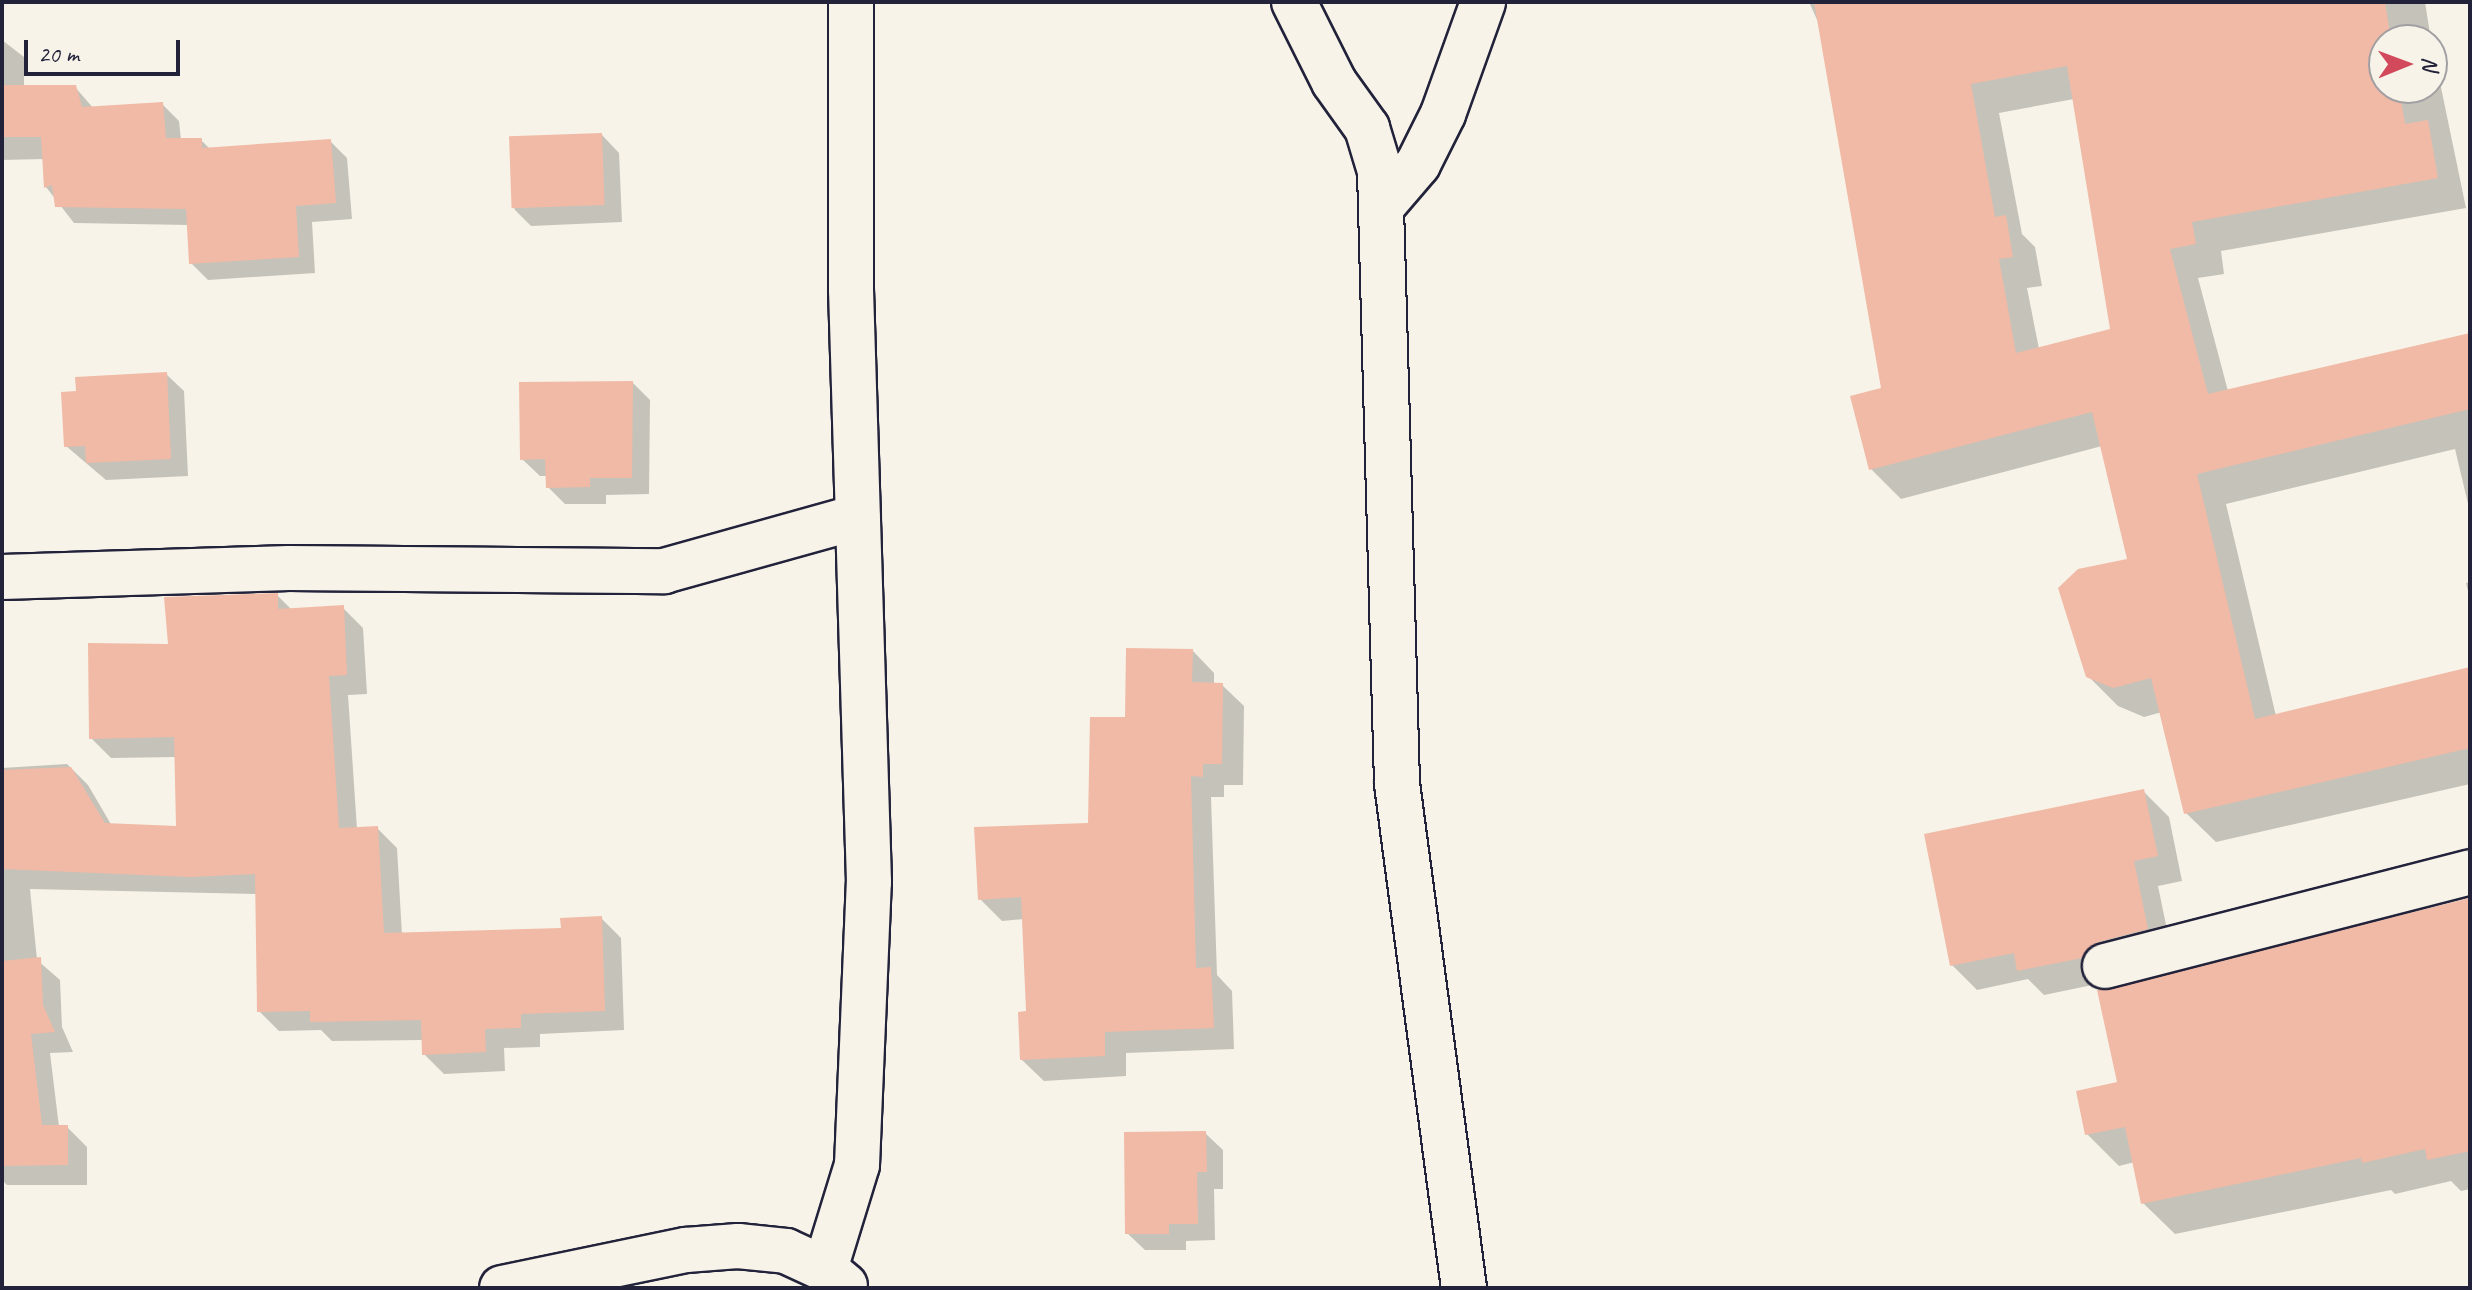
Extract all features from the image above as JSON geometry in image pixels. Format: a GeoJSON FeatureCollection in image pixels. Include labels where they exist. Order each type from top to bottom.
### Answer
{"type":"FeatureCollection","features":[{"type":"Feature","properties":{"kind":"street"},"geometry":{"type":"LineString","coordinates":[[502,1288],[686,1250],[738,1246],[786,1251],[836,1278],[857,1165],[869,882],[858,517],[851,2]]}},
{"type":"Feature","properties":{"kind":"street"},"geometry":{"type":"LineString","coordinates":[[1294,2],[1327,70],[1367,128],[1377,153],[1383,205],[1397,784],[1464,1288]]}},
{"type":"Feature","properties":{"kind":"street"},"geometry":{"type":"LineString","coordinates":[[1383,205],[1418,164],[1443,114],[1483,2]]}},
{"type":"Feature","properties":{"kind":"street"},"geometry":{"type":"LineString","coordinates":[[2,577],[289,568],[664,571],[858,517]]}},
{"type":"Feature","properties":{"kind":"street"},"geometry":{"type":"LineString","coordinates":[[2105,966],[2470,872]]}},
{"type":"Feature","properties":{"kind":"building"},"geometry":{"type":"Polygon","coordinates":[[[1814,2],[2385,2],[2388,24],[2368,24],[2368,104],[2402,104],[2405,124],[2428,120],[2438,178],[2192,222],[2196,244],[2170,249],[2208,394],[2470,333],[2470,409],[2197,474],[2255,719],[2470,667],[2470,748],[2184,814],[2151,678],[2113,688],[2086,677],[2058,588],[2078,569],[2127,559],[2092,412],[1869,470],[1850,396],[1881,388],[1814,2]],[[2067,66],[1971,84],[1995,217],[2006,215],[2013,257],[1999,259],[2016,353],[2110,329],[2067,66]]]}},
{"type":"Feature","properties":{"kind":"building"},"geometry":{"type":"Polygon","coordinates":[[[2,85],[76,85],[82,107],[163,102],[166,138],[202,138],[202,148],[331,139],[336,203],[296,206],[299,257],[189,264],[186,209],[55,207],[52,185],[44,188],[41,137],[2,137],[2,85]]]}},
{"type":"Feature","properties":{"kind":"building"},"geometry":{"type":"Polygon","coordinates":[[[602,133],[605,205],[512,208],[509,136],[602,133]]]}},
{"type":"Feature","properties":{"kind":"building"},"geometry":{"type":"Polygon","coordinates":[[[167,372],[171,459],[86,463],[85,446],[64,447],[61,392],[76,391],[75,377],[167,372]]]}},
{"type":"Feature","properties":{"kind":"building"},"geometry":{"type":"Polygon","coordinates":[[[633,381],[632,478],[590,478],[590,487],[546,488],[545,459],[520,460],[519,382],[633,381]]]}},
{"type":"Feature","properties":{"kind":"building"},"geometry":{"type":"Polygon","coordinates":[[[278,593],[278,609],[344,605],[347,675],[329,676],[339,828],[378,826],[384,933],[561,928],[560,918],[602,916],[605,1011],[521,1014],[521,1028],[485,1029],[486,1052],[422,1055],[421,1020],[310,1022],[310,1011],[257,1012],[255,874],[190,877],[2,869],[2,770],[71,767],[105,823],[176,826],[174,737],[89,739],[88,643],[168,644],[164,597],[278,593]]]}},
{"type":"Feature","properties":{"kind":"building"},"geometry":{"type":"Polygon","coordinates":[[[1126,648],[1193,649],[1192,682],[1223,683],[1222,764],[1203,764],[1203,777],[1191,776],[1196,968],[1211,967],[1214,1028],[1105,1032],[1105,1056],[1020,1060],[1018,1012],[1026,1011],[1021,897],[978,900],[974,827],[1088,823],[1090,717],[1125,717],[1126,648]]]}},
{"type":"Feature","properties":{"kind":"building"},"geometry":{"type":"Polygon","coordinates":[[[2144,789],[2158,856],[2134,861],[2148,929],[2098,942],[2082,958],[2017,971],[2014,953],[1950,966],[1924,834],[2144,789]]]}},
{"type":"Feature","properties":{"kind":"building"},"geometry":{"type":"Polygon","coordinates":[[[2470,898],[2470,1151],[2427,1160],[2425,1149],[2362,1163],[2361,1158],[2141,1204],[2125,1127],[2085,1135],[2076,1091],[2117,1082],[2097,990],[2470,898]]]}},
{"type":"Feature","properties":{"kind":"building"},"geometry":{"type":"Polygon","coordinates":[[[41,957],[43,1005],[55,1032],[31,1034],[42,1125],[68,1125],[68,1165],[2,1166],[2,961],[41,957]]]}},
{"type":"Feature","properties":{"kind":"building"},"geometry":{"type":"Polygon","coordinates":[[[1206,1131],[1207,1172],[1197,1172],[1198,1224],[1169,1224],[1169,1234],[1125,1234],[1124,1132],[1206,1131]]]}}]}
